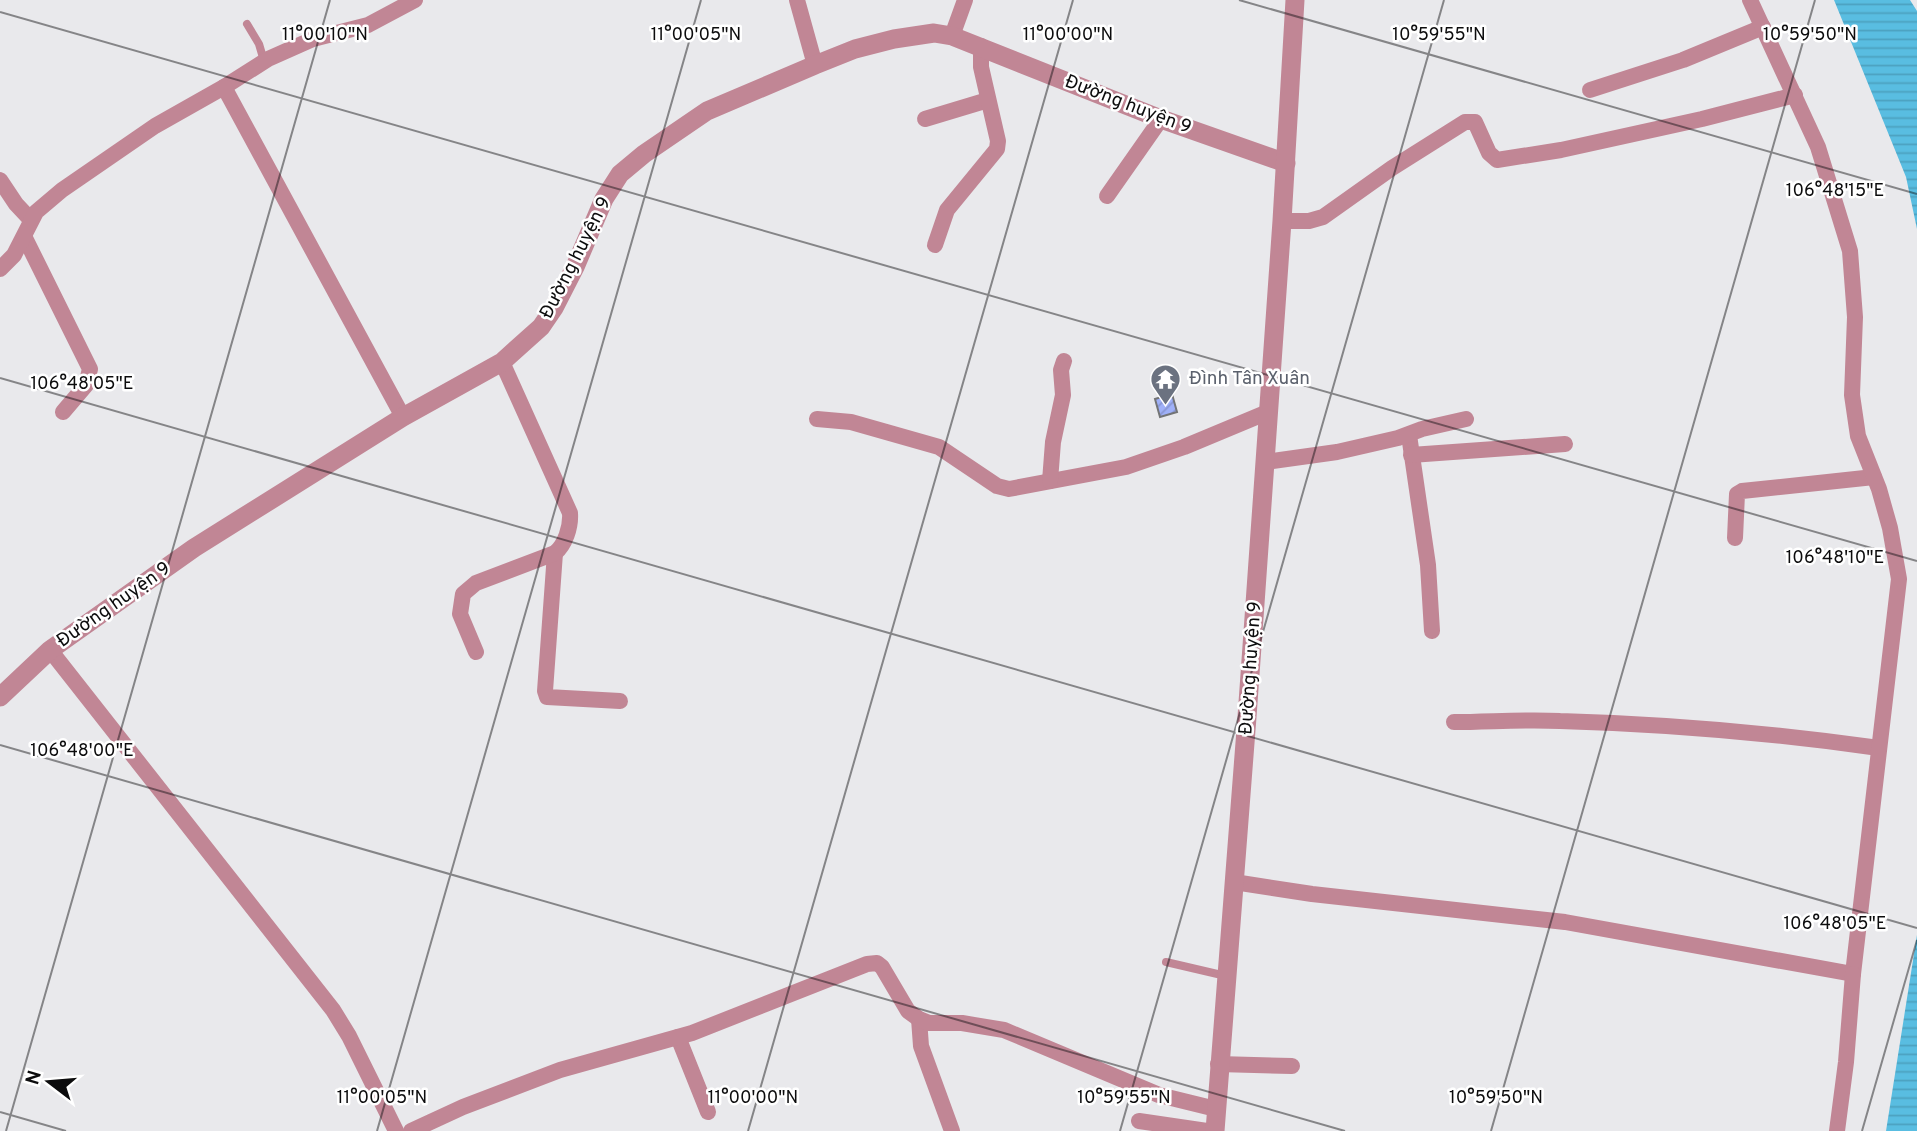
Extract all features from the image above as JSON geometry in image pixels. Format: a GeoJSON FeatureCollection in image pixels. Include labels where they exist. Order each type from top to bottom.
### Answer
{"type":"FeatureCollection","features":[{"type":"Feature","properties":{"kind":"street"},"geometry":{"type":"LineString","coordinates":[[0,269],[14,255],[25,238],[36,212],[62,190],[145,133],[264,61],[313,39],[368,25],[415,0]]}},
{"type":"Feature","properties":{"kind":"street"},"geometry":{"type":"LineString","coordinates":[[797,0],[815,65]]}},
{"type":"Feature","properties":{"kind":"street"},"geometry":{"type":"LineString","coordinates":[[952,36],[965,0]]}},
{"type":"Feature","properties":{"kind":"street","name":"Đường huyện 9"},"geometry":{"type":"LineString","coordinates":[[1214,1131],[1265,462],[1286,163],[1294,0]]}},
{"type":"Feature","properties":{"kind":"street"},"geometry":{"type":"LineString","coordinates":[[1750,0],[1818,147],[1850,251],[1855,317],[1852,395],[1858,436],[1890,528],[1899,579],[1837,1131]]}},
{"type":"Feature","properties":{"kind":"street"},"geometry":{"type":"LineString","coordinates":[[1590,90],[1683,60],[1763,27]]}},
{"type":"Feature","properties":{"kind":"street","name":"Đường huyện 9"},"geometry":{"type":"LineString","coordinates":[[0,697],[50,650],[194,548],[403,417],[502,362],[541,327],[554,308],[575,267],[595,216],[620,174],[643,154],[707,111],[815,65],[894,39],[934,33],[952,36],[1161,119],[1286,163]]}},
{"type":"Feature","properties":{"kind":"street"},"geometry":{"type":"LineString","coordinates":[[934,245],[947,210],[997,149],[998,141],[981,67],[981,46]]}},
{"type":"Feature","properties":{"kind":"street"},"geometry":{"type":"LineString","coordinates":[[224,87],[403,417]]}},
{"type":"Feature","properties":{"kind":"street"},"geometry":{"type":"LineString","coordinates":[[1282,221],[1309,221],[1323,217],[1465,122],[1475,122],[1489,153],[1497,160],[1561,150],[1702,119],[1794,95]]}},
{"type":"Feature","properties":{"kind":"street"},"geometry":{"type":"LineString","coordinates":[[925,120],[988,100]]}},
{"type":"Feature","properties":{"kind":"street"},"geometry":{"type":"LineString","coordinates":[[1107,196],[1161,119]]}},
{"type":"Feature","properties":{"kind":"street"},"geometry":{"type":"LineString","coordinates":[[0,180],[31,220]]}},
{"type":"Feature","properties":{"kind":"street"},"geometry":{"type":"LineString","coordinates":[[25,238],[90,369],[86,385],[63,411]]}},
{"type":"Feature","properties":{"kind":"street"},"geometry":{"type":"LineString","coordinates":[[1050,481],[1053,442],[1063,395],[1061,370],[1064,361]]}},
{"type":"Feature","properties":{"kind":"street"},"geometry":{"type":"LineString","coordinates":[[476,652],[460,614],[463,594],[476,583],[555,554],[563,545],[570,513],[502,362]]}},
{"type":"Feature","properties":{"kind":"street"},"geometry":{"type":"LineString","coordinates":[[817,419],[851,422],[939,446],[1003,489],[1126,467],[1184,447],[1268,412]]}},
{"type":"Feature","properties":{"kind":"street"},"geometry":{"type":"LineString","coordinates":[[1265,462],[1337,452],[1466,419]]}},
{"type":"Feature","properties":{"kind":"street"},"geometry":{"type":"LineString","coordinates":[[1409,435],[1428,565],[1432,631]]}},
{"type":"Feature","properties":{"kind":"street"},"geometry":{"type":"LineString","coordinates":[[1411,455],[1565,444]]}},
{"type":"Feature","properties":{"kind":"street"},"geometry":{"type":"LineString","coordinates":[[1735,538],[1737,494],[1742,491],[1874,477]]}},
{"type":"Feature","properties":{"kind":"street"},"geometry":{"type":"LineString","coordinates":[[555,554],[545,691],[547,697],[620,701]]}},
{"type":"Feature","properties":{"kind":"street"},"geometry":{"type":"LineString","coordinates":[[50,650],[332,1010],[349,1036],[396,1131]]}},
{"type":"Feature","properties":{"kind":"street"},"geometry":{"type":"LineString","coordinates":[[1454,722],[1558,720],[1690,728],[1781,734],[1879,748]]}},
{"type":"Feature","properties":{"kind":"street"},"geometry":{"type":"LineString","coordinates":[[1234,882],[1312,894],[1565,922],[1853,974]]}},
{"type":"Feature","properties":{"kind":"street"},"geometry":{"type":"LineString","coordinates":[[411,1131],[463,1107],[560,1070],[678,1037],[867,964],[882,967],[908,1011],[919,1019],[929,1023],[962,1023],[1004,1030],[1159,1095],[1216,1109]]}},
{"type":"Feature","properties":{"kind":"street"},"geometry":{"type":"LineString","coordinates":[[919,1019],[921,1046],[952,1131]]}},
{"type":"Feature","properties":{"kind":"street"},"geometry":{"type":"LineString","coordinates":[[678,1037],[708,1112]]}},
{"type":"Feature","properties":{"kind":"street"},"geometry":{"type":"LineString","coordinates":[[1218,1064],[1292,1066]]}},
{"type":"Feature","properties":{"kind":"street"},"geometry":{"type":"LineString","coordinates":[[1139,1121],[1207,1131]]}},
{"type":"Feature","properties":{"kind":"lane"},"geometry":{"type":"LineString","coordinates":[[247,24],[259,44],[264,61]]}},
{"type":"Feature","properties":{"kind":"lane"},"geometry":{"type":"LineString","coordinates":[[1166,962],[1226,976]]}},
{"type":"Feature","properties":{"kind":"water"},"geometry":{"type":"Polygon","coordinates":[[[1834,0],[1910,0],[1917,11],[1917,229],[1906,177],[1834,0]]]}},
{"type":"Feature","properties":{"kind":"water"},"geometry":{"type":"Polygon","coordinates":[[[1917,935],[1917,1131],[1886,1131],[1917,935]]]}},
{"type":"Feature","properties":{"kind":"building","name":"Đình Tân Xuân"},"geometry":{"type":"Polygon","coordinates":[[[1172,394],[1177,412],[1160,417],[1155,399],[1172,394]]]}},
{"type":"Feature","properties":{"kind":"place","name":"Đình Tân Xuân"},"geometry":{"type":"Point","coordinates":[1166,406]}}]}
